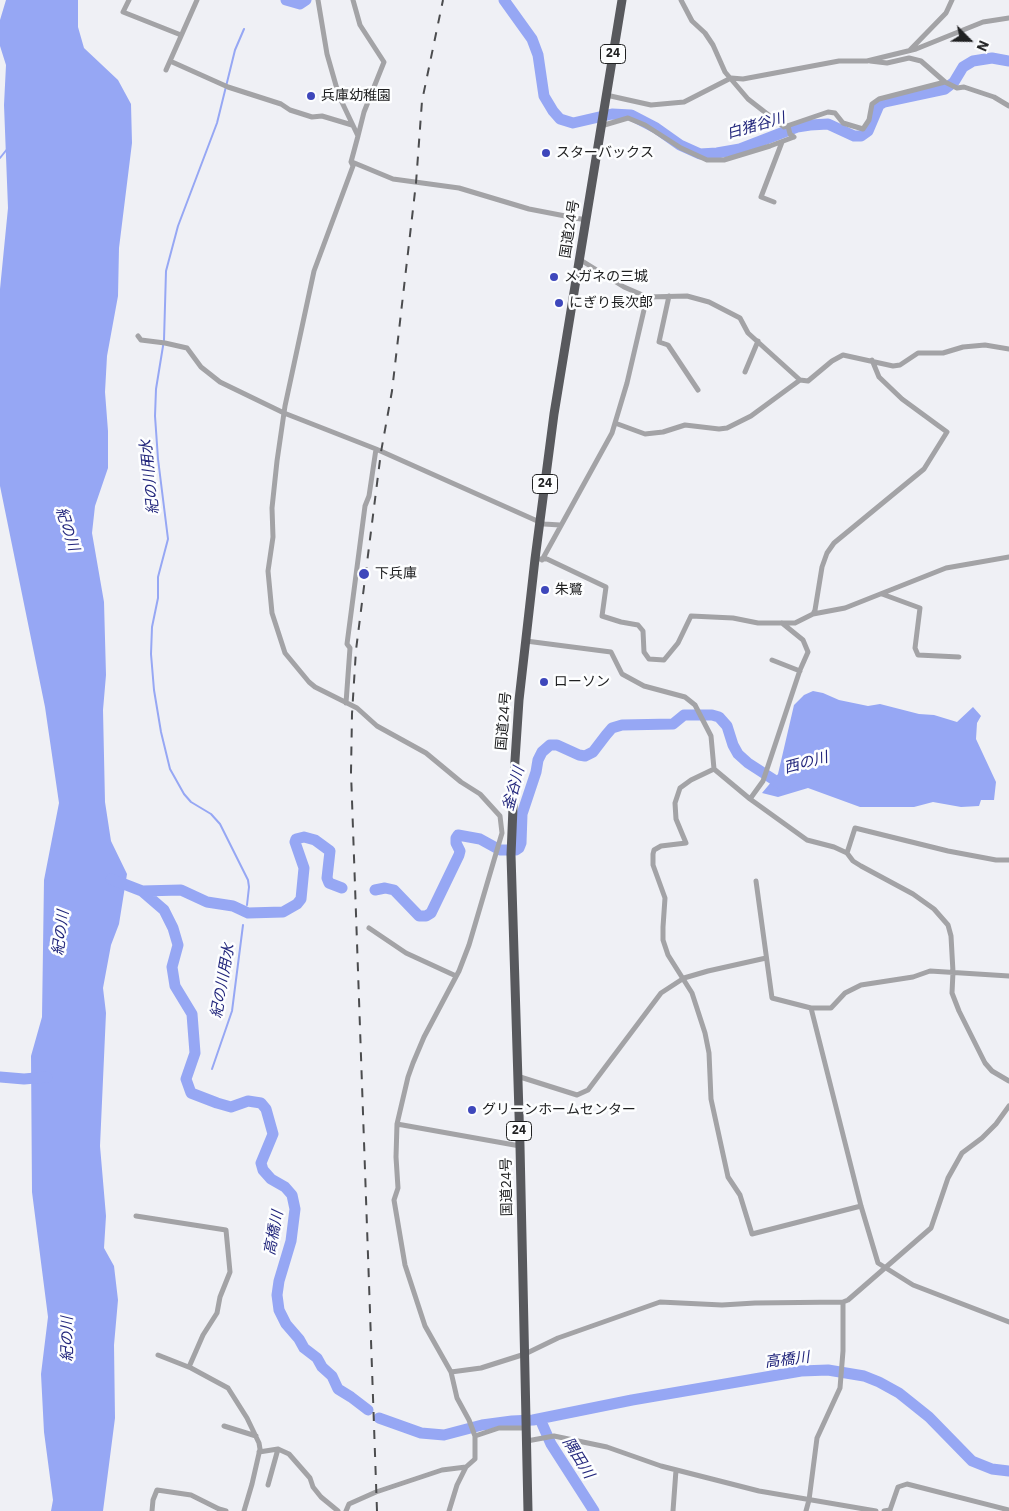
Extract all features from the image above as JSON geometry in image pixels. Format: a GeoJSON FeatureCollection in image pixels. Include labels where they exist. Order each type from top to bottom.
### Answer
{"type":"FeatureCollection","features":[{"type":"Feature","properties":{"kind":"highway","name":"国道24号"},"geometry":{"type":"LineString","coordinates":[[528,1511],[511,855],[516,740],[526,641],[538,559],[540,521],[554,414],[622,0]]}},
{"type":"Feature","properties":{"kind":"street"},"geometry":{"type":"LineString","coordinates":[[129,0],[123,12],[181,35]]}},
{"type":"Feature","properties":{"kind":"street"},"geometry":{"type":"LineString","coordinates":[[166,70],[197,0]]}},
{"type":"Feature","properties":{"kind":"street"},"geometry":{"type":"LineString","coordinates":[[318,0],[327,54],[339,96],[358,136]]}},
{"type":"Feature","properties":{"kind":"street"},"geometry":{"type":"LineString","coordinates":[[353,0],[360,26],[384,62],[364,112],[352,162],[353,166],[314,271],[284,413],[272,508],[273,537],[268,571],[272,613],[285,653],[295,666],[316,686],[357,708],[377,726],[426,753],[461,782],[480,794],[500,816],[502,833],[469,945],[456,976],[424,1037],[413,1063],[397,1124],[396,1157],[398,1188],[394,1200],[405,1264],[425,1326],[451,1372],[457,1398],[475,1436],[475,1458],[466,1468],[457,1485],[449,1511]]}},
{"type":"Feature","properties":{"kind":"street"},"geometry":{"type":"LineString","coordinates":[[602,126],[628,118],[646,124],[681,148],[707,160],[724,160],[794,137],[789,130],[748,99],[720,63],[713,45],[705,33],[692,21],[681,0]]}},
{"type":"Feature","properties":{"kind":"street"},"geometry":{"type":"LineString","coordinates":[[910,51],[946,13],[952,0]]}},
{"type":"Feature","properties":{"kind":"street"},"geometry":{"type":"LineString","coordinates":[[867,61],[910,51],[983,22],[1009,18]]}},
{"type":"Feature","properties":{"kind":"street"},"geometry":{"type":"LineString","coordinates":[[606,96],[651,105],[670,104],[684,102],[731,78],[743,78],[839,61],[867,61],[887,64],[909,58],[920,61],[947,83],[955,87],[964,87],[994,97],[1009,106]]}},
{"type":"Feature","properties":{"kind":"street"},"geometry":{"type":"LineString","coordinates":[[170,61],[226,86],[281,104],[290,110],[312,117],[322,116],[352,125]]}},
{"type":"Feature","properties":{"kind":"street"},"geometry":{"type":"LineString","coordinates":[[789,130],[828,112],[835,113],[843,123],[863,129],[869,120],[872,104],[879,99],[947,83]]}},
{"type":"Feature","properties":{"kind":"street"},"geometry":{"type":"LineString","coordinates":[[774,202],[761,197],[782,142]]}},
{"type":"Feature","properties":{"kind":"street"},"geometry":{"type":"LineString","coordinates":[[352,162],[393,179],[459,188],[529,209],[586,220]]}},
{"type":"Feature","properties":{"kind":"street"},"geometry":{"type":"LineString","coordinates":[[580,259],[624,287],[647,297],[687,296],[717,306],[740,318],[748,334],[800,380]]}},
{"type":"Feature","properties":{"kind":"street"},"geometry":{"type":"LineString","coordinates":[[669,296],[659,342],[668,345],[698,390]]}},
{"type":"Feature","properties":{"kind":"street"},"geometry":{"type":"LineString","coordinates":[[538,559],[560,525],[612,433],[627,383],[647,297]]}},
{"type":"Feature","properties":{"kind":"street"},"geometry":{"type":"LineString","coordinates":[[138,336],[141,340],[164,342],[187,348],[201,367],[220,382],[284,413],[376,449],[544,524],[560,525]]}},
{"type":"Feature","properties":{"kind":"street"},"geometry":{"type":"LineString","coordinates":[[745,372],[758,342]]}},
{"type":"Feature","properties":{"kind":"street"},"geometry":{"type":"LineString","coordinates":[[615,423],[645,434],[663,432],[685,425],[719,429],[727,428],[751,416],[800,380],[808,380],[832,361],[844,355],[893,366],[900,365],[918,353],[943,354],[963,347],[985,345],[1009,349]]}},
{"type":"Feature","properties":{"kind":"street"},"geometry":{"type":"LineString","coordinates":[[813,614],[822,568],[827,553],[834,542],[924,469],[947,432],[902,399],[879,377],[872,360]]}},
{"type":"Feature","properties":{"kind":"street"},"geometry":{"type":"LineString","coordinates":[[346,703],[350,648],[347,644],[365,506],[369,496],[376,449]]}},
{"type":"Feature","properties":{"kind":"street"},"geometry":{"type":"LineString","coordinates":[[538,559],[547,559],[606,587],[602,616],[638,625],[643,630],[644,652],[650,658],[664,660],[678,643],[691,616],[733,618],[758,623],[795,623],[813,614],[846,608],[946,568],[1009,557]]}},
{"type":"Feature","properties":{"kind":"street"},"geometry":{"type":"LineString","coordinates":[[881,594],[920,608],[915,648],[918,655],[959,657]]}},
{"type":"Feature","properties":{"kind":"street"},"geometry":{"type":"LineString","coordinates":[[750,799],[763,781],[808,652],[803,640],[782,623]]}},
{"type":"Feature","properties":{"kind":"street"},"geometry":{"type":"LineString","coordinates":[[526,641],[611,652],[622,674],[644,686],[685,697],[695,705],[711,736],[714,769],[750,799],[807,840],[847,853],[861,866],[913,894],[934,909],[948,925],[951,936],[952,993],[969,1032],[985,1063],[992,1071],[1009,1081]]}},
{"type":"Feature","properties":{"kind":"street"},"geometry":{"type":"LineString","coordinates":[[772,660],[800,671]]}},
{"type":"Feature","properties":{"kind":"street"},"geometry":{"type":"LineString","coordinates":[[714,769],[691,780],[680,788],[675,802],[676,819],[686,843],[661,846],[654,850],[653,854],[654,865],[665,898],[662,927],[663,940],[668,954],[684,978],[700,1012],[705,1033],[709,1053],[712,1106],[728,1177],[740,1195],[752,1234],[861,1206]]}},
{"type":"Feature","properties":{"kind":"street"},"geometry":{"type":"LineString","coordinates":[[847,853],[855,828],[948,851],[996,860],[1009,860]]}},
{"type":"Feature","properties":{"kind":"street"},"geometry":{"type":"LineString","coordinates":[[756,881],[772,998],[811,1008],[831,1008],[845,993],[861,985],[913,977],[930,971],[1009,976]]}},
{"type":"Feature","properties":{"kind":"street"},"geometry":{"type":"LineString","coordinates":[[369,928],[406,953],[456,976]]}},
{"type":"Feature","properties":{"kind":"street"},"geometry":{"type":"LineString","coordinates":[[517,1076],[577,1095],[588,1090],[661,993],[684,978],[766,958]]}},
{"type":"Feature","properties":{"kind":"street"},"geometry":{"type":"LineString","coordinates":[[811,1008],[861,1206],[878,1263],[913,1285],[1009,1322]]}},
{"type":"Feature","properties":{"kind":"street"},"geometry":{"type":"LineString","coordinates":[[451,1372],[481,1368],[524,1354],[558,1338],[660,1302],[722,1306],[755,1303],[843,1302],[848,1300],[931,1228],[948,1178],[962,1153],[982,1138],[996,1124],[1009,1106]]}},
{"type":"Feature","properties":{"kind":"street"},"geometry":{"type":"LineString","coordinates":[[397,1124],[520,1146]]}},
{"type":"Feature","properties":{"kind":"street"},"geometry":{"type":"LineString","coordinates":[[136,1216],[226,1230],[230,1269],[229,1277],[220,1297],[217,1313],[203,1335],[189,1367]]}},
{"type":"Feature","properties":{"kind":"street"},"geometry":{"type":"LineString","coordinates":[[806,1511],[817,1438],[840,1388],[843,1351],[843,1302]]}},
{"type":"Feature","properties":{"kind":"street"},"geometry":{"type":"LineString","coordinates":[[158,1355],[189,1367],[228,1388],[247,1418],[259,1443],[259,1452],[244,1511]]}},
{"type":"Feature","properties":{"kind":"street"},"geometry":{"type":"LineString","coordinates":[[224,1426],[256,1436]]}},
{"type":"Feature","properties":{"kind":"street"},"geometry":{"type":"LineString","coordinates":[[475,1436],[499,1428],[526,1428]]}},
{"type":"Feature","properties":{"kind":"street"},"geometry":{"type":"LineString","coordinates":[[527,1441],[554,1436],[607,1447],[676,1470],[758,1491],[876,1511]]}},
{"type":"Feature","properties":{"kind":"street"},"geometry":{"type":"LineString","coordinates":[[259,1452],[278,1450],[289,1454],[310,1478],[313,1487],[321,1497],[338,1511]]}},
{"type":"Feature","properties":{"kind":"street"},"geometry":{"type":"LineString","coordinates":[[268,1485],[278,1450]]}},
{"type":"Feature","properties":{"kind":"street"},"geometry":{"type":"LineString","coordinates":[[346,1511],[349,1504],[376,1492],[442,1470],[466,1468]]}},
{"type":"Feature","properties":{"kind":"street"},"geometry":{"type":"LineString","coordinates":[[673,1511],[676,1470]]}},
{"type":"Feature","properties":{"kind":"street"},"geometry":{"type":"LineString","coordinates":[[888,1511],[898,1487],[907,1484],[1009,1510]]}},
{"type":"Feature","properties":{"kind":"street"},"geometry":{"type":"LineString","coordinates":[[152,1511],[153,1500],[157,1490],[191,1495],[226,1511]]}},
{"type":"Feature","properties":{"kind":"water","name":"紀の川"},"geometry":{"type":"Polygon","coordinates":[[[6,0],[78,0],[78,27],[84,48],[118,80],[131,104],[132,143],[119,248],[118,296],[107,356],[105,392],[108,468],[95,506],[92,533],[104,602],[106,675],[103,710],[105,802],[111,841],[127,874],[119,924],[111,945],[103,988],[106,1013],[100,1146],[106,1216],[104,1248],[114,1266],[118,1300],[114,1345],[115,1418],[103,1511],[51,1511],[53,1500],[44,1432],[41,1374],[48,1317],[32,1192],[31,1056],[42,1017],[44,880],[59,803],[45,707],[0,486],[0,289],[8,208],[4,105],[6,65],[0,46],[0,20],[6,0]]]}},
{"type":"Feature","properties":{"kind":"water","name":"西の川"},"geometry":{"type":"Polygon","coordinates":[[[813,691],[839,700],[868,706],[880,704],[919,714],[934,715],[957,722],[973,707],[981,716],[977,723],[976,739],[996,782],[994,800],[981,800],[979,806],[961,807],[933,802],[914,807],[860,807],[808,788],[778,797],[762,793],[778,774],[794,705],[804,695],[813,691]]]}},
{"type":"Feature","properties":{"kind":"waterway","name":"白猪谷川"},"geometry":{"type":"LineString","coordinates":[[286,0],[300,4],[306,0]]}},
{"type":"Feature","properties":{"kind":"waterway","name":"白猪谷川"},"geometry":{"type":"LineString","coordinates":[[504,0],[532,39],[538,55],[544,96],[560,119],[573,123],[612,114],[631,115],[656,128],[680,145],[700,154],[740,149],[797,127],[810,125],[828,124],[854,136],[861,136],[868,131],[879,105],[884,102],[945,89],[954,82],[963,67],[973,61],[992,58],[1009,61]]}},
{"type":"Feature","properties":{"kind":"waterway","name":"紀の川用水"},"geometry":{"type":"LineString","coordinates":[[244,29],[235,50],[217,123],[178,226],[166,271],[164,340],[156,389],[155,416],[158,459],[168,539],[158,577],[158,598],[152,627],[151,654],[154,690],[170,769],[184,794],[191,802],[211,814],[220,824],[248,880],[247,905]]}},
{"type":"Feature","properties":{"kind":"waterway"},"geometry":{"type":"LineString","coordinates":[[0,158],[8,148]]}},
{"type":"Feature","properties":{"kind":"waterway","name":"釜谷川"},"geometry":{"type":"LineString","coordinates":[[375,890],[385,888],[394,890],[419,916],[426,916],[431,913],[459,855],[460,851],[456,843],[458,835],[480,839],[500,850],[516,850],[519,848],[521,843],[522,814],[542,752],[550,745],[557,745],[585,756],[593,752],[612,728],[622,725],[673,724],[684,715],[712,715],[719,717],[727,726],[738,754],[748,763],[782,785],[785,784]]}},
{"type":"Feature","properties":{"kind":"waterway","name":"釜谷川"},"geometry":{"type":"LineString","coordinates":[[142,891],[181,890],[207,902],[233,906],[248,913],[283,912],[297,904],[301,899],[304,868],[295,842],[296,839],[304,837],[315,840],[330,851],[327,878],[329,883],[342,888]]}},
{"type":"Feature","properties":{"kind":"waterway","name":"高橋川"},"geometry":{"type":"LineString","coordinates":[[111,879],[142,891],[164,910],[173,928],[178,945],[172,967],[175,986],[192,1014],[195,1053],[186,1079],[191,1093],[231,1107],[248,1101],[261,1103],[266,1109],[273,1134],[261,1163],[263,1170],[271,1179],[285,1187],[292,1195],[295,1209],[291,1241],[279,1281],[277,1295],[279,1310],[286,1324],[304,1348],[317,1358],[322,1367],[332,1376],[338,1389],[368,1410]]}},
{"type":"Feature","properties":{"kind":"waterway","name":"紀の川用水"},"geometry":{"type":"LineString","coordinates":[[212,1069],[232,1011],[243,925]]}},
{"type":"Feature","properties":{"kind":"waterway"},"geometry":{"type":"LineString","coordinates":[[0,1077],[24,1079],[47,1077]]}},
{"type":"Feature","properties":{"kind":"waterway","name":"高橋川"},"geometry":{"type":"LineString","coordinates":[[379,1418],[421,1433],[444,1435],[482,1425],[533,1420],[632,1400],[801,1371],[828,1370],[864,1376],[899,1393],[929,1417],[972,1461],[992,1469],[1009,1471]]}},
{"type":"Feature","properties":{"kind":"waterway","name":"隅田川"},"geometry":{"type":"LineString","coordinates":[[540,1419],[551,1444],[594,1511]]}},
{"type":"Feature","properties":{"kind":"railway"},"geometry":{"type":"LineString","coordinates":[[377,1511],[351,772],[352,714],[356,650],[381,452],[392,391],[416,183],[422,101],[443,0]]}},
{"type":"Feature","properties":{"kind":"place","name":"兵庫幼稚園"},"geometry":{"type":"Point","coordinates":[311,96]}},
{"type":"Feature","properties":{"kind":"place","name":"スターバックス"},"geometry":{"type":"Point","coordinates":[546,153]}},
{"type":"Feature","properties":{"kind":"place","name":"メガネの三城"},"geometry":{"type":"Point","coordinates":[554,277]}},
{"type":"Feature","properties":{"kind":"place","name":"にぎり長次郎"},"geometry":{"type":"Point","coordinates":[559,303]}},
{"type":"Feature","properties":{"kind":"place","name":"下兵庫"},"geometry":{"type":"Point","coordinates":[364,574]}},
{"type":"Feature","properties":{"kind":"place","name":"朱鷺"},"geometry":{"type":"Point","coordinates":[545,590]}},
{"type":"Feature","properties":{"kind":"place","name":"ローソン"},"geometry":{"type":"Point","coordinates":[544,682]}},
{"type":"Feature","properties":{"kind":"place","name":"グリーンホームセンター"},"geometry":{"type":"Point","coordinates":[472,1110]}}]}
